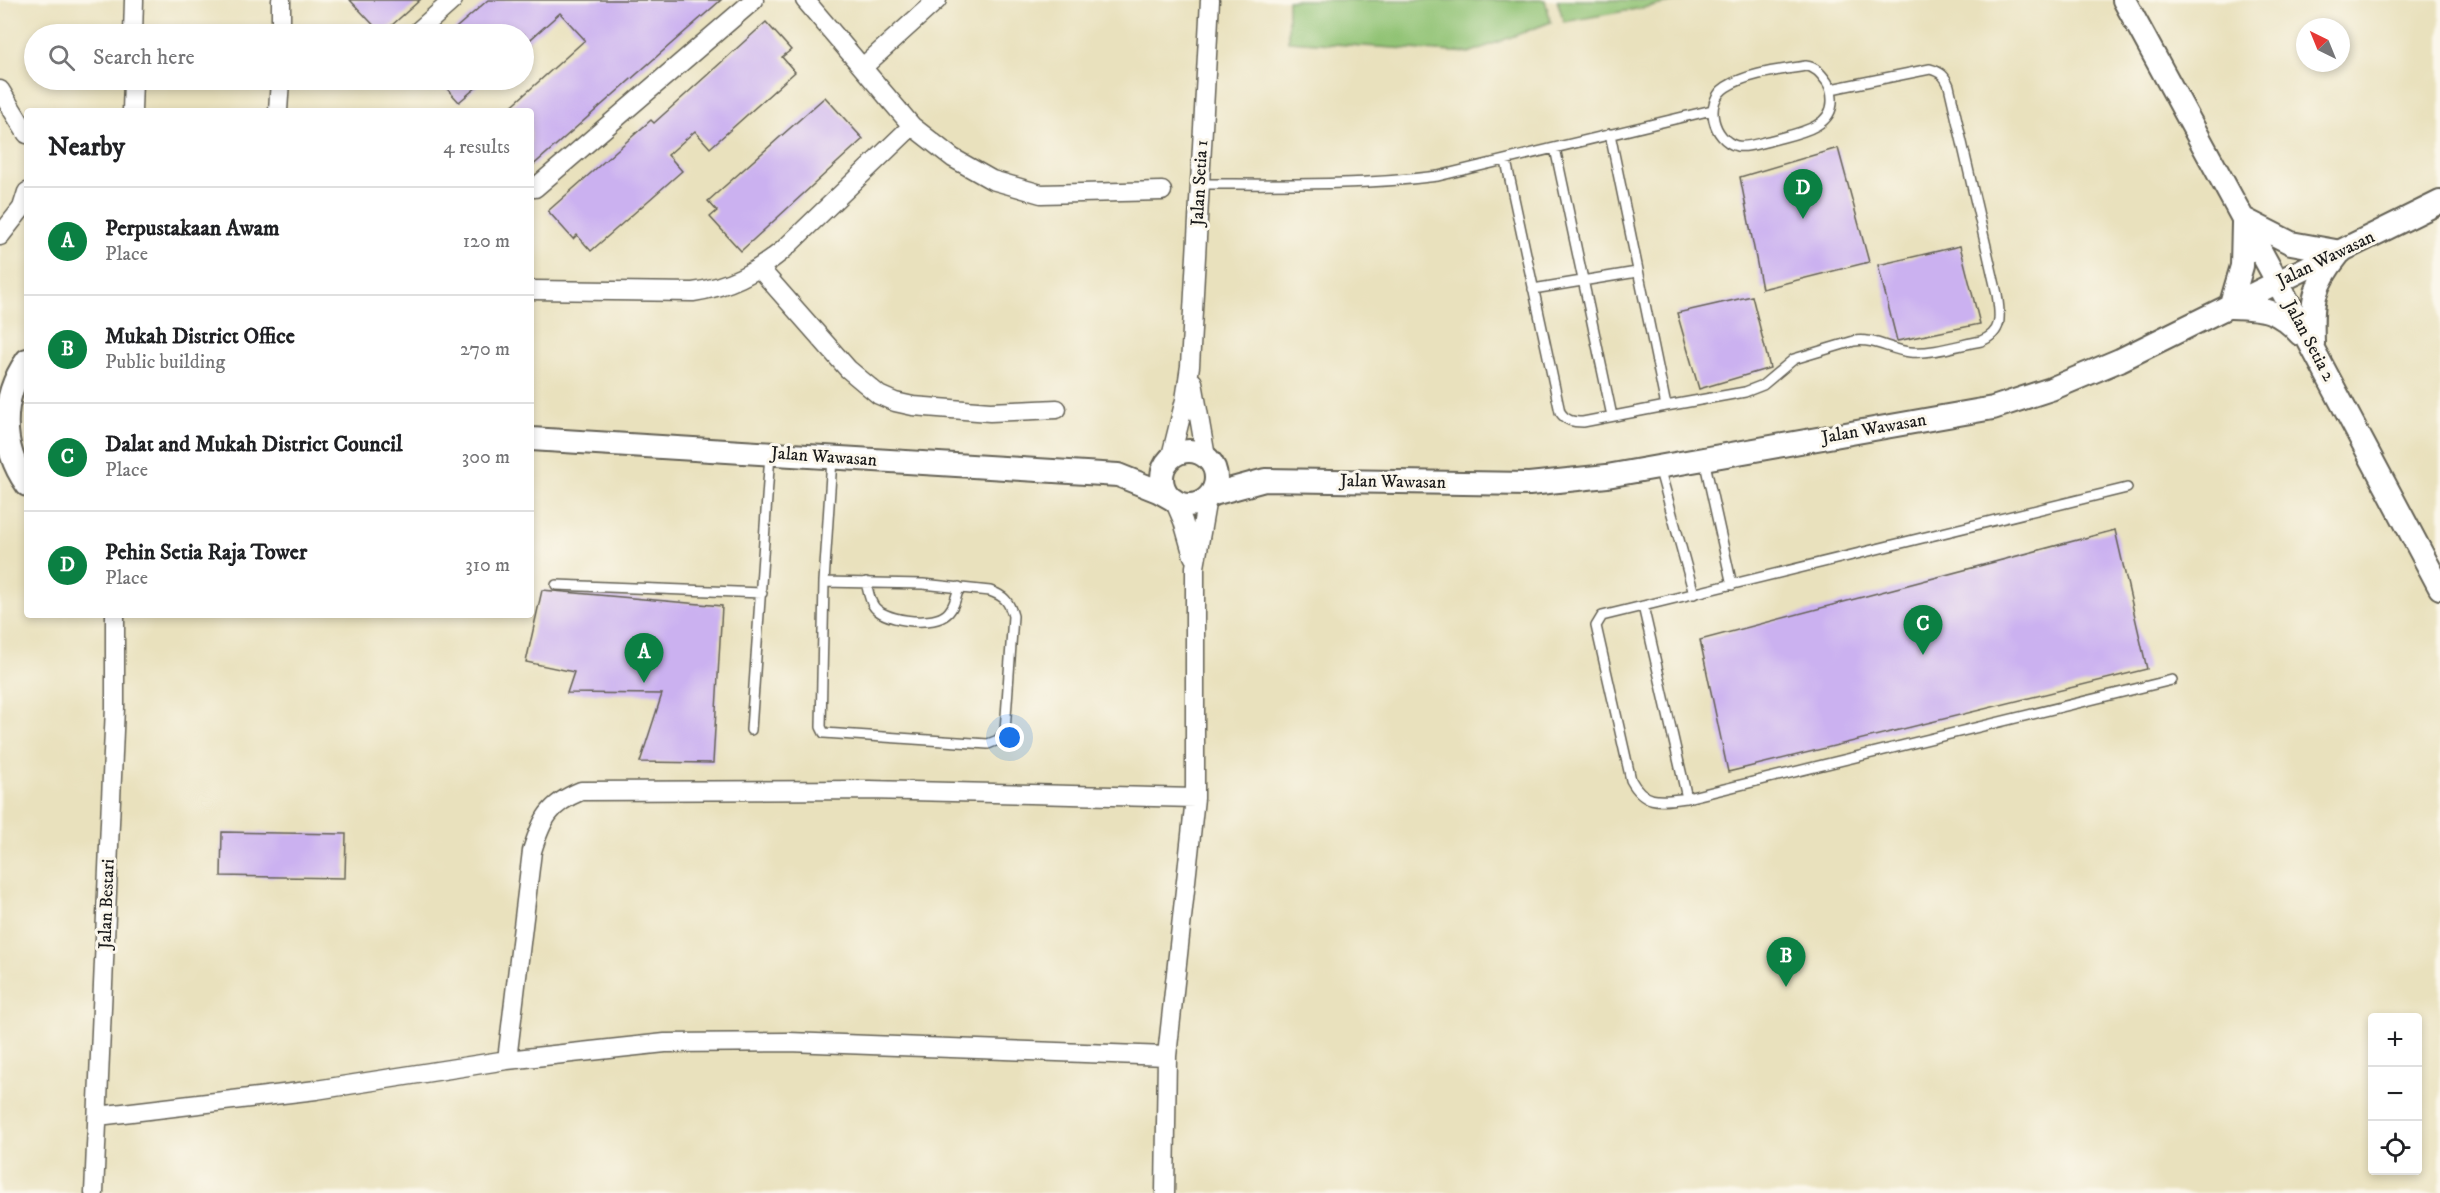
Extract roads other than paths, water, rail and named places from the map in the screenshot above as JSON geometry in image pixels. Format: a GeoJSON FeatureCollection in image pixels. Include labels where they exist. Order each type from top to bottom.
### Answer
{"type":"FeatureCollection","features":[{"type":"Feature","properties":{"kind":"street"},"geometry":{"type":"LineString","coordinates":[[133,24],[134,0]]}},
{"type":"Feature","properties":{"kind":"street"},"geometry":{"type":"LineString","coordinates":[[281,0],[281,24]]}},
{"type":"Feature","properties":{"kind":"street"},"geometry":{"type":"LineString","coordinates":[[426,24],[453,0]]}},
{"type":"Feature","properties":{"kind":"street"},"geometry":{"type":"LineString","coordinates":[[535,188],[754,0]]}},
{"type":"Feature","properties":{"kind":"street"},"geometry":{"type":"LineString","coordinates":[[805,0],[912,126],[938,148],[992,180],[1041,194],[1162,191]]}},
{"type":"Feature","properties":{"kind":"street"},"geometry":{"type":"LineString","coordinates":[[863,68],[937,0]]}},
{"type":"Feature","properties":{"kind":"street","name":"Jalan Setia 1"},"geometry":{"type":"LineString","coordinates":[[1170,460],[1185,400],[1190,366],[1210,0]]}},
{"type":"Feature","properties":{"kind":"street","name":"Jalan Setia 2"},"geometry":{"type":"LineString","coordinates":[[2124,0],[2440,588]]}},
{"type":"Feature","properties":{"kind":"street"},"geometry":{"type":"LineString","coordinates":[[0,90],[24,129]]}},
{"type":"Feature","properties":{"kind":"street"},"geometry":{"type":"LineString","coordinates":[[132,108],[133,90]]}},
{"type":"Feature","properties":{"kind":"street"},"geometry":{"type":"LineString","coordinates":[[278,108],[279,90]]}},
{"type":"Feature","properties":{"kind":"street"},"geometry":{"type":"LineString","coordinates":[[534,290],[693,292],[715,289],[760,269],[912,126]]}},
{"type":"Feature","properties":{"kind":"street"},"geometry":{"type":"LineString","coordinates":[[0,236],[22,208],[24,202]]}},
{"type":"Feature","properties":{"kind":"street","name":"Jalan Wawasan"},"geometry":{"type":"LineString","coordinates":[[1208,496],[1265,480],[1529,484],[1607,476],[1993,408],[2051,390],[2120,360],[2440,202]]}},
{"type":"Feature","properties":{"kind":"street"},"geometry":{"type":"LineString","coordinates":[[2313,349],[2283,317],[2259,308],[2229,307],[2242,266],[2243,218],[2291,243],[2341,252]]}},
{"type":"Feature","properties":{"kind":"street"},"geometry":{"type":"LineString","coordinates":[[2313,349],[2315,294],[2322,274],[2341,252]]}},
{"type":"Feature","properties":{"kind":"street"},"geometry":{"type":"LineString","coordinates":[[760,269],[848,369],[871,388],[895,402],[913,406],[990,412],[1058,409]]}},
{"type":"Feature","properties":{"kind":"street","name":"Jalan Setia 1"},"geometry":{"type":"LineString","coordinates":[[1190,366],[1206,457]]}},
{"type":"Feature","properties":{"kind":"street"},"geometry":{"type":"LineString","coordinates":[[14,473],[3,443],[0,417],[15,368]]}},
{"type":"Feature","properties":{"kind":"street","name":"Jalan Wawasan"},"geometry":{"type":"LineString","coordinates":[[534,439],[1118,476],[1144,484],[1174,500]]}},
{"type":"Feature","properties":{"kind":"street"},"geometry":{"type":"LineString","coordinates":[[1165,1193],[1167,1056],[1195,798],[1195,567],[1208,496],[1216,479],[1212,463],[1206,457],[1194,451],[1187,451],[1170,460],[1165,467],[1163,485],[1174,500],[1190,542],[1195,567]]}},
{"type":"Feature","properties":{"kind":"street","name":"Jalan Wawasan"},"geometry":{"type":"LineString","coordinates":[[1206,457],[1265,480]]}},
{"type":"Feature","properties":{"kind":"street","name":"Jalan Wawasan"},"geometry":{"type":"LineString","coordinates":[[1118,476],[1170,460]]}},
{"type":"Feature","properties":{"kind":"street"},"geometry":{"type":"LineString","coordinates":[[1174,500],[1187,505],[1194,504],[1208,496]]}},
{"type":"Feature","properties":{"kind":"street","name":"Jalan Bestari"},"geometry":{"type":"LineString","coordinates":[[94,1193],[116,707],[115,618]]}},
{"type":"Feature","properties":{"kind":"street"},"geometry":{"type":"LineString","coordinates":[[507,1060],[532,851],[539,827],[549,810],[564,798],[581,790],[869,790],[1195,798]]}},
{"type":"Feature","properties":{"kind":"street"},"geometry":{"type":"LineString","coordinates":[[98,1116],[316,1090],[507,1060],[665,1043],[800,1042],[1167,1056]]}},
{"type":"Feature","properties":{"kind":"lane"},"geometry":{"type":"LineString","coordinates":[[1806,66],[1818,71],[1831,89],[1832,107],[1830,114],[1824,120],[1802,132],[1750,146],[1737,146],[1731,142],[1717,127],[1712,110],[1720,92],[1733,83],[1806,66]]}},
{"type":"Feature","properties":{"kind":"lane"},"geometry":{"type":"LineString","coordinates":[[1506,161],[1560,412],[1563,417],[1572,422],[1583,422],[1745,392],[1763,385],[1794,359],[1854,341],[1864,340],[1895,349],[1917,352],[1981,341],[1991,337],[1998,329],[2000,314],[1997,294],[1945,76],[1939,71],[1930,69],[1831,89]]}},
{"type":"Feature","properties":{"kind":"lane"},"geometry":{"type":"LineString","coordinates":[[1200,184],[1337,183],[1438,176],[1712,110]]}},
{"type":"Feature","properties":{"kind":"lane"},"geometry":{"type":"LineString","coordinates":[[1610,134],[1666,406]]}},
{"type":"Feature","properties":{"kind":"lane"},"geometry":{"type":"LineString","coordinates":[[1555,148],[1612,416]]}},
{"type":"Feature","properties":{"kind":"lane"},"geometry":{"type":"LineString","coordinates":[[1533,289],[1637,272]]}},
{"type":"Feature","properties":{"kind":"lane"},"geometry":{"type":"LineString","coordinates":[[752,730],[770,454]]}},
{"type":"Feature","properties":{"kind":"lane"},"geometry":{"type":"LineString","coordinates":[[824,582],[959,587],[990,591],[1000,594],[1009,602],[1013,616],[1005,731],[998,740],[988,744],[824,733],[820,727],[824,582],[832,458]]}},
{"type":"Feature","properties":{"kind":"lane"},"geometry":{"type":"LineString","coordinates":[[1704,459],[1732,585]]}},
{"type":"Feature","properties":{"kind":"lane"},"geometry":{"type":"LineString","coordinates":[[1659,467],[1694,594]]}},
{"type":"Feature","properties":{"kind":"lane"},"geometry":{"type":"LineString","coordinates":[[2127,488],[1602,616],[1596,626],[1631,780],[1637,791],[1649,799],[1663,801],[1687,798],[2172,680]]}},
{"type":"Feature","properties":{"kind":"lane"},"geometry":{"type":"LineString","coordinates":[[866,582],[873,606],[879,612],[890,618],[922,621],[936,620],[944,616],[954,604],[959,587]]}},
{"type":"Feature","properties":{"kind":"lane"},"geometry":{"type":"LineString","coordinates":[[556,585],[762,593]]}},
{"type":"Feature","properties":{"kind":"lane"},"geometry":{"type":"LineString","coordinates":[[1643,606],[1687,798]]}},
{"type":"Feature","properties":{"kind":"place","name":"Pehin Setia Raja Tower"},"geometry":{"type":"Point","coordinates":[1803,219]}},
{"type":"Feature","properties":{"kind":"place","name":"Dalat and Mukah District Council"},"geometry":{"type":"Point","coordinates":[1923,655]}},
{"type":"Feature","properties":{"kind":"place","name":"Perpustakaan Awam"},"geometry":{"type":"Point","coordinates":[644,683]}},
{"type":"Feature","properties":{"kind":"place","name":"Mukah District Office"},"geometry":{"type":"Point","coordinates":[1786,987]}}]}
